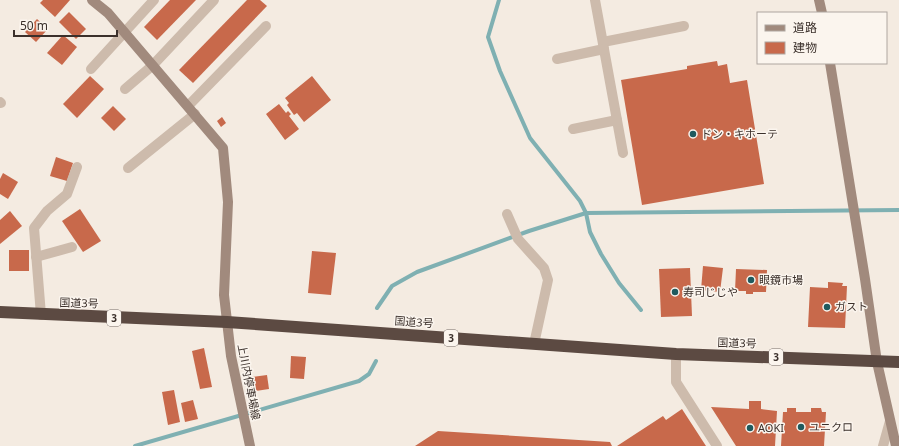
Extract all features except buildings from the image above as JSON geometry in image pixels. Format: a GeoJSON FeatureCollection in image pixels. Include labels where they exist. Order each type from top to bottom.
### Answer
{"type":"FeatureCollection","features":[{"type":"Feature","properties":{"kind":"highway","name":"国道3号"},"geometry":{"type":"LineString","coordinates":[[0,312],[227,322],[676,354],[899,362]]}},
{"type":"Feature","properties":{"kind":"street","name":"上川内停車場線"},"geometry":{"type":"LineString","coordinates":[[92,0],[108,13],[224,148],[228,202],[224,294],[231,356],[250,446]]}},
{"type":"Feature","properties":{"kind":"street"},"geometry":{"type":"LineString","coordinates":[[91,68],[154,0]]}},
{"type":"Feature","properties":{"kind":"street"},"geometry":{"type":"LineString","coordinates":[[125,89],[153,66],[214,0]]}},
{"type":"Feature","properties":{"kind":"street"},"geometry":{"type":"LineString","coordinates":[[595,0],[623,153]]}},
{"type":"Feature","properties":{"kind":"street"},"geometry":{"type":"LineString","coordinates":[[819,0],[822,12]]}},
{"type":"Feature","properties":{"kind":"street"},"geometry":{"type":"LineString","coordinates":[[128,168],[191,110],[266,26]]}},
{"type":"Feature","properties":{"kind":"street"},"geometry":{"type":"LineString","coordinates":[[557,59],[684,26]]}},
{"type":"Feature","properties":{"kind":"street"},"geometry":{"type":"LineString","coordinates":[[830,64],[877,362],[896,446]]}},
{"type":"Feature","properties":{"kind":"street"},"geometry":{"type":"LineString","coordinates":[[573,129],[617,120]]}},
{"type":"Feature","properties":{"kind":"street"},"geometry":{"type":"LineString","coordinates":[[41,315],[34,228],[47,211],[67,194],[77,167]]}},
{"type":"Feature","properties":{"kind":"street"},"geometry":{"type":"LineString","coordinates":[[507,214],[516,236],[544,268],[548,280],[534,344]]}},
{"type":"Feature","properties":{"kind":"street"},"geometry":{"type":"LineString","coordinates":[[36,257],[72,247]]}},
{"type":"Feature","properties":{"kind":"street"},"geometry":{"type":"LineString","coordinates":[[676,354],[676,382],[717,446]]}},
{"type":"Feature","properties":{"kind":"street"},"geometry":{"type":"LineString","coordinates":[[890,421],[899,432]]}},
{"type":"Feature","properties":{"kind":"street"},"geometry":{"type":"LineString","coordinates":[[883,446],[890,421]]}},
{"type":"Feature","properties":{"kind":"waterway"},"geometry":{"type":"LineString","coordinates":[[499,0],[488,37],[500,71],[530,138],[580,201],[586,213],[590,232],[601,254],[619,283],[641,310]]}},
{"type":"Feature","properties":{"kind":"waterway"},"geometry":{"type":"LineString","coordinates":[[377,308],[392,286],[417,272],[529,231],[586,213],[899,210]]}},
{"type":"Feature","properties":{"kind":"waterway"},"geometry":{"type":"LineString","coordinates":[[135,446],[359,381],[369,374],[376,361]]}},
{"type":"Feature","properties":{"kind":"place","name":"ドン・キホーテ"},"geometry":{"type":"Point","coordinates":[693,134]}},
{"type":"Feature","properties":{"kind":"place","name":"眼鏡市場"},"geometry":{"type":"Point","coordinates":[751,280]}},
{"type":"Feature","properties":{"kind":"place","name":"寿司じじや"},"geometry":{"type":"Point","coordinates":[675,292]}},
{"type":"Feature","properties":{"kind":"place","name":"ガスト"},"geometry":{"type":"Point","coordinates":[827,307]}},
{"type":"Feature","properties":{"kind":"place","name":"ユニクロ"},"geometry":{"type":"Point","coordinates":[801,427]}},
{"type":"Feature","properties":{"kind":"place","name":"AOKI"},"geometry":{"type":"Point","coordinates":[750,428]}}]}
